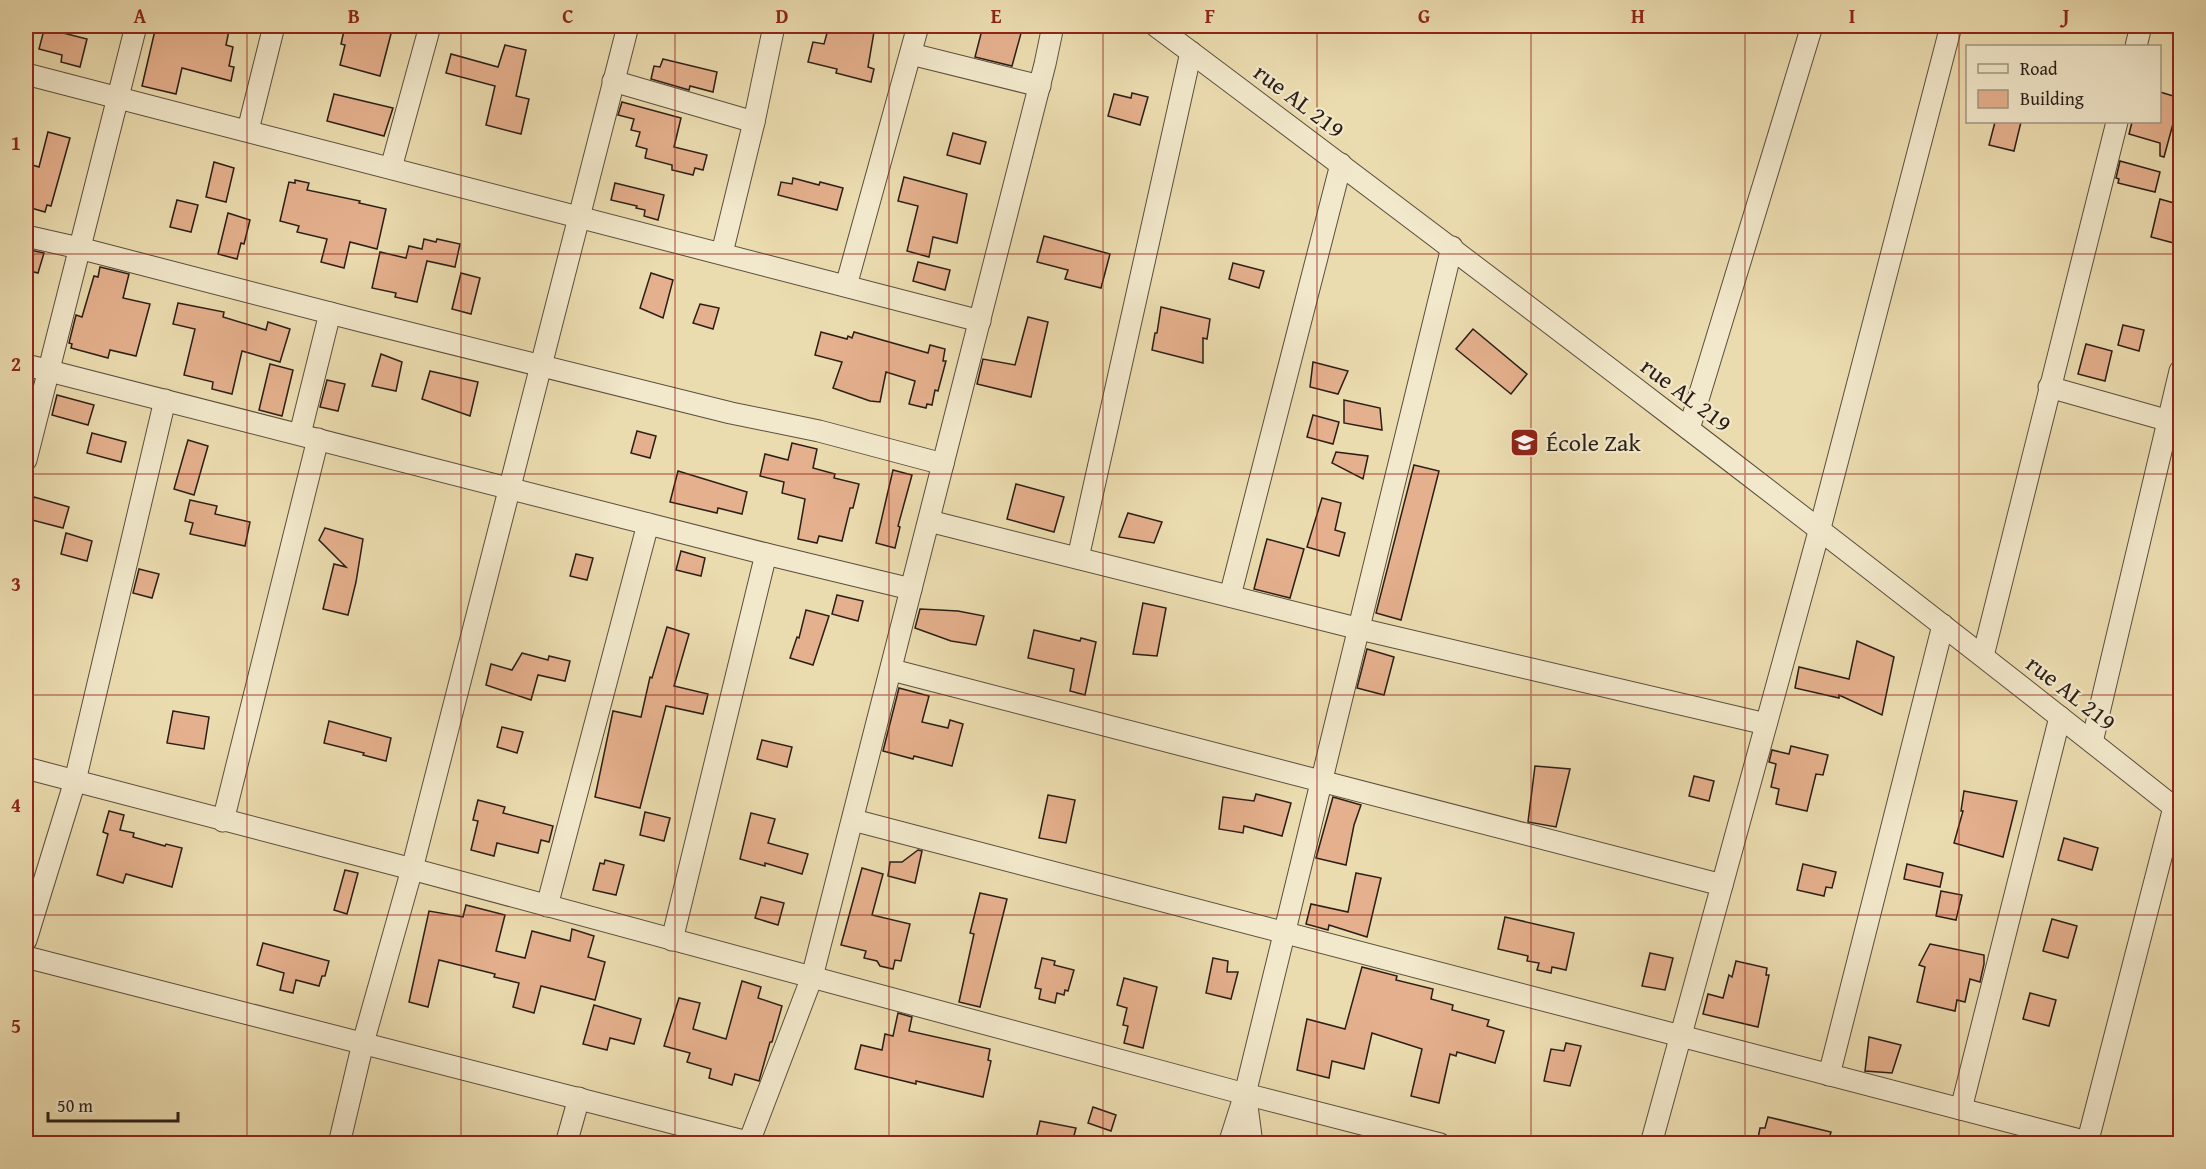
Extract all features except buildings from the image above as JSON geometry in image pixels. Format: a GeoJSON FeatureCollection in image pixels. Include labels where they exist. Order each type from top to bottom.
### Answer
{"type":"FeatureCollection","features":[{"type":"Feature","properties":{"kind":"street"},"geometry":{"type":"LineString","coordinates":[[26,460],[136,26]]}},
{"type":"Feature","properties":{"kind":"street"},"geometry":{"type":"LineString","coordinates":[[248,130],[274,26]]}},
{"type":"Feature","properties":{"kind":"street"},"geometry":{"type":"LineString","coordinates":[[391,168],[430,26]]}},
{"type":"Feature","properties":{"kind":"street"},"geometry":{"type":"LineString","coordinates":[[339,1143],[363,1043],[412,869],[628,26]]}},
{"type":"Feature","properties":{"kind":"street"},"geometry":{"type":"LineString","coordinates":[[722,253],[754,122],[774,26]]}},
{"type":"Feature","properties":{"kind":"street"},"geometry":{"type":"LineString","coordinates":[[846,286],[918,26]]}},
{"type":"Feature","properties":{"kind":"street"},"geometry":{"type":"LineString","coordinates":[[26,957],[579,1098],[717,1139],[752,1143],[812,977],[854,820],[1040,86],[1053,26]]}},
{"type":"Feature","properties":{"kind":"street","name":"rue AL 219"},"geometry":{"type":"LineString","coordinates":[[1156,26],[1452,247],[1820,528],[2177,809]]}},
{"type":"Feature","properties":{"kind":"street"},"geometry":{"type":"LineString","coordinates":[[1689,429],[1812,26]]}},
{"type":"Feature","properties":{"kind":"street"},"geometry":{"type":"LineString","coordinates":[[1651,1143],[1820,528],[1951,26]]}},
{"type":"Feature","properties":{"kind":"street"},"geometry":{"type":"LineString","coordinates":[[2136,45],[2141,26]]}},
{"type":"Feature","properties":{"kind":"street"},"geometry":{"type":"LineString","coordinates":[[1078,558],[1191,52]]}},
{"type":"Feature","properties":{"kind":"street"},"geometry":{"type":"LineString","coordinates":[[911,54],[1040,86]]}},
{"type":"Feature","properties":{"kind":"street"},"geometry":{"type":"LineString","coordinates":[[26,74],[980,321]]}},
{"type":"Feature","properties":{"kind":"street"},"geometry":{"type":"LineString","coordinates":[[613,81],[754,122]]}},
{"type":"Feature","properties":{"kind":"street"},"geometry":{"type":"LineString","coordinates":[[1983,656],[2117,123]]}},
{"type":"Feature","properties":{"kind":"street"},"geometry":{"type":"LineString","coordinates":[[1230,596],[1341,164]]}},
{"type":"Feature","properties":{"kind":"street"},"geometry":{"type":"LineString","coordinates":[[26,236],[541,366],[819,431],[943,465]]}},
{"type":"Feature","properties":{"kind":"street"},"geometry":{"type":"LineString","coordinates":[[1229,1143],[1245,1094],[1452,247]]}},
{"type":"Feature","properties":{"kind":"street"},"geometry":{"type":"LineString","coordinates":[[223,821],[309,437],[330,313]]}},
{"type":"Feature","properties":{"kind":"street"},"geometry":{"type":"LineString","coordinates":[[26,364],[648,524],[911,589]]}},
{"type":"Feature","properties":{"kind":"street"},"geometry":{"type":"LineString","coordinates":[[2092,742],[2175,423],[2181,371]]}},
{"type":"Feature","properties":{"kind":"street"},"geometry":{"type":"LineString","coordinates":[[2049,387],[2175,423]]}},
{"type":"Feature","properties":{"kind":"street"},"geometry":{"type":"LineString","coordinates":[[26,939],[75,781],[165,400]]}},
{"type":"Feature","properties":{"kind":"street"},"geometry":{"type":"LineString","coordinates":[[929,521],[1360,629],[1766,724]]}},
{"type":"Feature","properties":{"kind":"street"},"geometry":{"type":"LineString","coordinates":[[547,906],[648,524]]}},
{"type":"Feature","properties":{"kind":"street"},"geometry":{"type":"LineString","coordinates":[[672,940],[766,554]]}},
{"type":"Feature","properties":{"kind":"street"},"geometry":{"type":"LineString","coordinates":[[1829,1075],[1943,625]]}},
{"type":"Feature","properties":{"kind":"street"},"geometry":{"type":"LineString","coordinates":[[892,670],[1722,885]]}},
{"type":"Feature","properties":{"kind":"street"},"geometry":{"type":"LineString","coordinates":[[1961,1109],[2060,717]]}},
{"type":"Feature","properties":{"kind":"street"},"geometry":{"type":"LineString","coordinates":[[26,768],[412,869],[1245,1094],[1440,1143]]}},
{"type":"Feature","properties":{"kind":"street"},"geometry":{"type":"LineString","coordinates":[[854,820],[2087,1143],[2177,809]]}},
{"type":"Feature","properties":{"kind":"street"},"geometry":{"type":"LineString","coordinates":[[1245,1094],[1252,1143]]}},
{"type":"Feature","properties":{"kind":"street"},"geometry":{"type":"LineString","coordinates":[[566,1143],[579,1098]]}},
{"type":"Feature","properties":{"kind":"place","name":"École Zak"},"geometry":{"type":"Point","coordinates":[1525,443]}}]}
